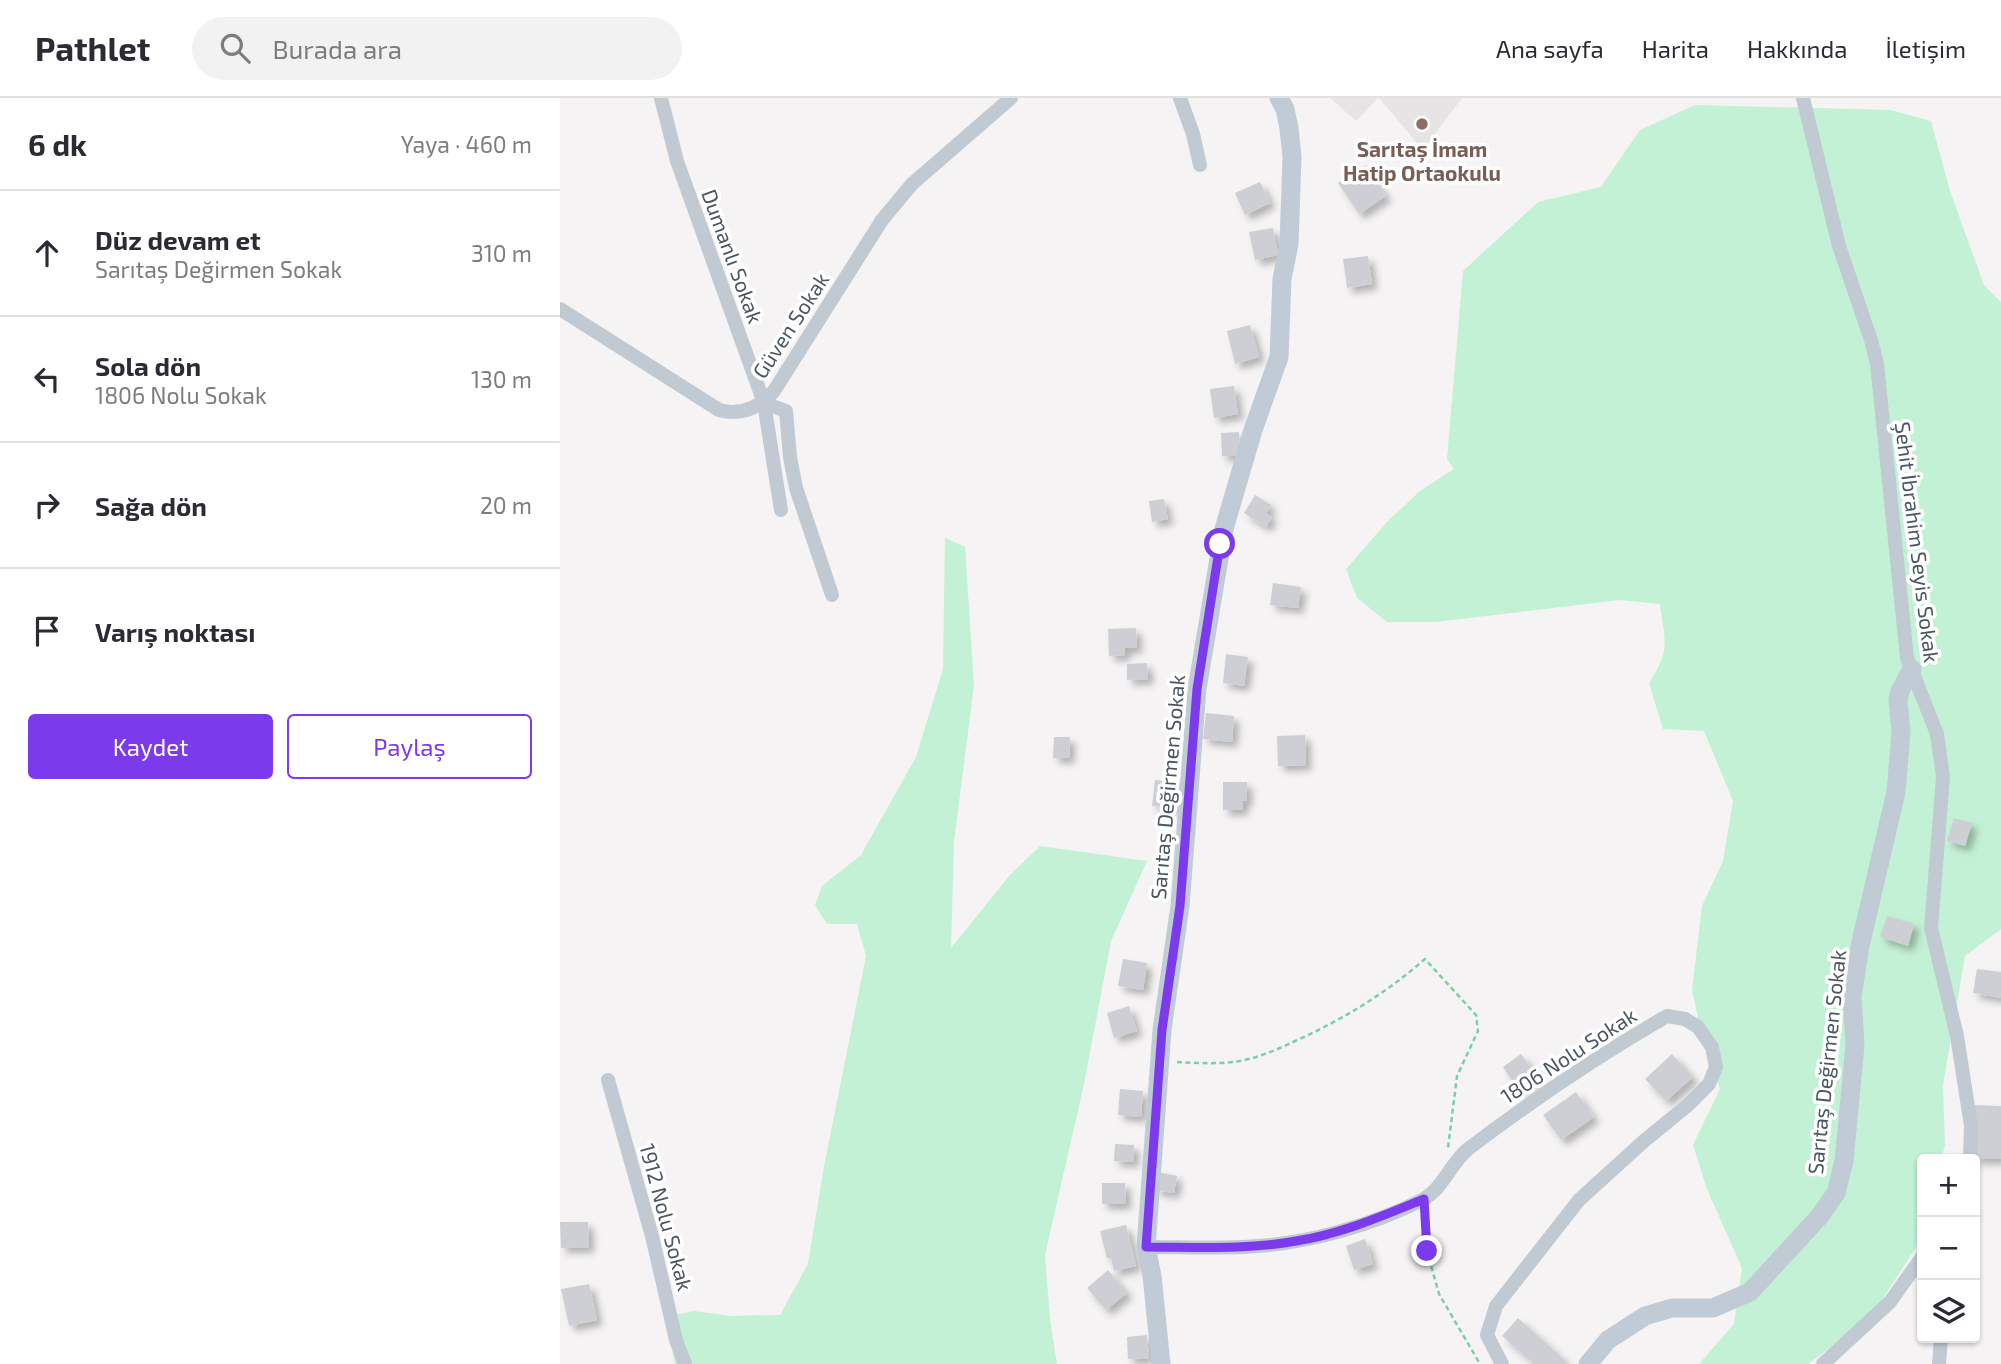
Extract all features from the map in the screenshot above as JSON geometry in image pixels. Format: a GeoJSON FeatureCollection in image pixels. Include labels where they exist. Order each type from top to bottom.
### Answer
{"type":"FeatureCollection","features":[{"type":"Feature","properties":{"kind":"street","name":"Dumanlı Sokak"},"geometry":{"type":"LineString","coordinates":[[661,98],[677,161],[764,403],[781,510]]}},
{"type":"Feature","properties":{"kind":"street","name":"Güven Sokak"},"geometry":{"type":"LineString","coordinates":[[560,309],[719,410],[733,414],[764,403],[882,220],[912,184],[1011,98]]}},
{"type":"Feature","properties":{"kind":"street"},"geometry":{"type":"LineString","coordinates":[[1181,98],[1200,165]]}},
{"type":"Feature","properties":{"kind":"street","name":"Sarıtaş Değirmen Sokak"},"geometry":{"type":"LineString","coordinates":[[1161,1364],[1152,1276],[1146,1247],[1162,1030],[1180,906],[1197,689],[1218,557],[1253,430],[1279,357],[1282,279],[1289,244],[1292,158],[1287,118],[1279,98]]}},
{"type":"Feature","properties":{"kind":"street","name":"Şehit İbrahim Seyis Sokak"},"geometry":{"type":"LineString","coordinates":[[1803,98],[1839,246],[1877,364],[1907,658],[1937,734],[1942,756],[1943,777],[1931,928],[1957,1036],[1971,1126],[1970,1154]]}},
{"type":"Feature","properties":{"kind":"street"},"geometry":{"type":"LineString","coordinates":[[764,403],[786,411],[796,488],[832,595]]}},
{"type":"Feature","properties":{"kind":"street","name":"Sarıtaş Değirmen Sokak"},"geometry":{"type":"LineString","coordinates":[[1588,1364],[1608,1340],[1645,1316],[1671,1308],[1713,1308],[1750,1292],[1819,1217],[1836,1193],[1844,1161],[1855,1045],[1852,997],[1860,946],[1896,792],[1901,732],[1898,699],[1904,679],[1912,669]]}},
{"type":"Feature","properties":{"kind":"street","name":"1806 Nolu Sokak"},"geometry":{"type":"LineString","coordinates":[[1146,1247],[1257,1247],[1298,1241],[1361,1224],[1424,1199],[1440,1185],[1463,1153],[1498,1126],[1625,1040],[1667,1016],[1685,1019],[1698,1027],[1712,1047],[1716,1067],[1709,1084],[1579,1200],[1496,1306],[1487,1335],[1502,1364]]}},
{"type":"Feature","properties":{"kind":"street","name":"1912 Nolu Sokak"},"geometry":{"type":"LineString","coordinates":[[608,1080],[652,1236],[676,1340],[685,1364]]}},
{"type":"Feature","properties":{"kind":"street"},"geometry":{"type":"LineString","coordinates":[[1823,1364],[1890,1302],[1917,1264]]}},
{"type":"Feature","properties":{"kind":"street"},"geometry":{"type":"LineString","coordinates":[[1939,1364],[1941,1343]]}},
{"type":"Feature","properties":{"kind":"path"},"geometry":{"type":"LineString","coordinates":[[1160,1061],[1233,1062],[1269,1053],[1353,1012],[1394,986],[1425,959],[1476,1015],[1478,1031],[1457,1076],[1448,1152]]}},
{"type":"Feature","properties":{"kind":"path"},"geometry":{"type":"LineString","coordinates":[[1424,1199],[1427,1251],[1439,1294],[1480,1364]]}},
{"type":"Feature","properties":{"kind":"shaded area","name":"Sarıtaş İmam Hatip Ortaokulu"},"geometry":{"type":"Polygon","coordinates":[[[1330,98],[1378,98],[1356,121],[1330,98]]]}},
{"type":"Feature","properties":{"kind":"shaded area","name":"Sarıtaş İmam Hatip Ortaokulu"},"geometry":{"type":"Polygon","coordinates":[[[1379,98],[1462,98],[1423,150],[1379,98]]]}},
{"type":"Feature","properties":{"kind":"green space"},"geometry":{"type":"Polygon","coordinates":[[[1695,105],[1891,110],[1931,121],[1950,191],[1984,285],[2001,302],[2001,929],[1965,956],[1943,1085],[1945,1145],[1942,1154],[1917,1154],[1917,1246],[1871,1317],[1808,1364],[1699,1364],[1734,1324],[1742,1268],[1707,1189],[1693,1145],[1720,1089],[1702,1036],[1692,990],[1702,906],[1723,861],[1733,801],[1704,731],[1663,729],[1649,683],[1661,662],[1665,645],[1660,604],[1619,600],[1436,622],[1387,622],[1357,598],[1346,569],[1387,522],[1420,491],[1454,469],[1447,459],[1463,271],[1538,202],[1601,187],[1640,130],[1695,105]]]}},
{"type":"Feature","properties":{"kind":"green space"},"geometry":{"type":"Polygon","coordinates":[[[945,538],[965,547],[974,685],[954,842],[951,948],[1010,875],[1040,846],[1147,861],[1111,941],[1084,1084],[1045,1255],[1050,1320],[1057,1364],[675,1364],[665,1317],[694,1311],[731,1316],[780,1315],[808,1264],[824,1166],[866,956],[857,924],[827,924],[815,905],[822,886],[861,855],[916,757],[943,669],[945,538]]]}},
{"type":"Feature","properties":{"kind":"building"},"geometry":{"type":"Polygon","coordinates":[[[1365,165],[1386,196],[1359,214],[1338,183],[1365,165]]]}},
{"type":"Feature","properties":{"kind":"building"},"geometry":{"type":"Polygon","coordinates":[[[1260,182],[1270,203],[1245,215],[1235,193],[1260,182]]]}},
{"type":"Feature","properties":{"kind":"building"},"geometry":{"type":"Polygon","coordinates":[[[1273,228],[1278,255],[1255,260],[1249,232],[1273,228]]]}},
{"type":"Feature","properties":{"kind":"building"},"geometry":{"type":"Polygon","coordinates":[[[1368,256],[1372,284],[1347,288],[1343,259],[1368,256]]]}},
{"type":"Feature","properties":{"kind":"building"},"geometry":{"type":"Polygon","coordinates":[[[1250,325],[1259,357],[1235,364],[1227,331],[1250,325]]]}},
{"type":"Feature","properties":{"kind":"building"},"geometry":{"type":"Polygon","coordinates":[[[1234,386],[1238,414],[1214,418],[1210,389],[1234,386]]]}},
{"type":"Feature","properties":{"kind":"building"},"geometry":{"type":"Polygon","coordinates":[[[1239,432],[1240,456],[1222,456],[1221,433],[1239,432]]]}},
{"type":"Feature","properties":{"kind":"building"},"geometry":{"type":"Polygon","coordinates":[[[1255,495],[1271,505],[1266,513],[1272,517],[1266,527],[1244,513],[1255,495]]]}},
{"type":"Feature","properties":{"kind":"building"},"geometry":{"type":"Polygon","coordinates":[[[1164,499],[1168,519],[1152,522],[1149,501],[1164,499]]]}},
{"type":"Feature","properties":{"kind":"building"},"geometry":{"type":"Polygon","coordinates":[[[1273,583],[1301,587],[1298,608],[1270,605],[1273,583]]]}},
{"type":"Feature","properties":{"kind":"building"},"geometry":{"type":"Polygon","coordinates":[[[1136,628],[1137,648],[1125,648],[1125,655],[1109,656],[1108,629],[1136,628]]]}},
{"type":"Feature","properties":{"kind":"building"},"geometry":{"type":"Polygon","coordinates":[[[1226,654],[1248,657],[1244,686],[1223,683],[1226,654]]]}},
{"type":"Feature","properties":{"kind":"building"},"geometry":{"type":"Polygon","coordinates":[[[1147,663],[1148,679],[1127,680],[1127,664],[1147,663]]]}},
{"type":"Feature","properties":{"kind":"building"},"geometry":{"type":"Polygon","coordinates":[[[1206,713],[1234,716],[1232,742],[1203,739],[1206,713]]]}},
{"type":"Feature","properties":{"kind":"building"},"geometry":{"type":"Polygon","coordinates":[[[1305,735],[1306,765],[1278,766],[1277,736],[1305,735]]]}},
{"type":"Feature","properties":{"kind":"building"},"geometry":{"type":"Polygon","coordinates":[[[1054,737],[1070,737],[1069,758],[1053,758],[1054,737]]]}},
{"type":"Feature","properties":{"kind":"building"},"geometry":{"type":"Polygon","coordinates":[[[1155,780],[1183,783],[1180,809],[1152,806],[1155,780]]]}},
{"type":"Feature","properties":{"kind":"building"},"geometry":{"type":"Polygon","coordinates":[[[1223,782],[1247,782],[1247,801],[1243,801],[1242,810],[1223,810],[1223,782]]]}},
{"type":"Feature","properties":{"kind":"building"},"geometry":{"type":"Polygon","coordinates":[[[1954,818],[1972,823],[1965,846],[1947,841],[1954,818]]]}},
{"type":"Feature","properties":{"kind":"building"},"geometry":{"type":"Polygon","coordinates":[[[1887,916],[1914,924],[1908,946],[1880,937],[1887,916]]]}},
{"type":"Feature","properties":{"kind":"building"},"geometry":{"type":"Polygon","coordinates":[[[1123,959],[1147,963],[1143,990],[1118,986],[1123,959]]]}},
{"type":"Feature","properties":{"kind":"building"},"geometry":{"type":"Polygon","coordinates":[[[1977,969],[2001,972],[2001,998],[1973,993],[1977,969]]]}},
{"type":"Feature","properties":{"kind":"building"},"geometry":{"type":"Polygon","coordinates":[[[1129,1006],[1137,1031],[1114,1038],[1107,1013],[1129,1006]]]}},
{"type":"Feature","properties":{"kind":"building"},"geometry":{"type":"Polygon","coordinates":[[[1521,1054],[1538,1078],[1519,1091],[1503,1067],[1521,1054]]]}},
{"type":"Feature","properties":{"kind":"building"},"geometry":{"type":"Polygon","coordinates":[[[1672,1054],[1693,1077],[1666,1101],[1645,1079],[1672,1054]]]}},
{"type":"Feature","properties":{"kind":"building"},"geometry":{"type":"Polygon","coordinates":[[[1120,1089],[1143,1091],[1141,1117],[1118,1115],[1120,1089]]]}},
{"type":"Feature","properties":{"kind":"building"},"geometry":{"type":"Polygon","coordinates":[[[1576,1092],[1594,1117],[1561,1140],[1543,1115],[1576,1092]]]}},
{"type":"Feature","properties":{"kind":"building"},"geometry":{"type":"Polygon","coordinates":[[[1974,1105],[2001,1106],[2001,1159],[1980,1159],[1980,1154],[1974,1154],[1974,1105]]]}},
{"type":"Feature","properties":{"kind":"building"},"geometry":{"type":"Polygon","coordinates":[[[1115,1144],[1134,1145],[1133,1162],[1114,1161],[1115,1144]]]}},
{"type":"Feature","properties":{"kind":"building"},"geometry":{"type":"Polygon","coordinates":[[[1158,1172],[1177,1176],[1174,1193],[1154,1190],[1158,1172]]]}},
{"type":"Feature","properties":{"kind":"building"},"geometry":{"type":"Polygon","coordinates":[[[1102,1183],[1125,1183],[1126,1204],[1102,1204],[1102,1183]]]}},
{"type":"Feature","properties":{"kind":"building"},"geometry":{"type":"Polygon","coordinates":[[[560,1222],[588,1222],[589,1247],[561,1248],[560,1222]]]}},
{"type":"Feature","properties":{"kind":"building"},"geometry":{"type":"Polygon","coordinates":[[[1126,1225],[1136,1266],[1114,1271],[1111,1258],[1107,1258],[1100,1231],[1126,1225]]]}},
{"type":"Feature","properties":{"kind":"building"},"geometry":{"type":"Polygon","coordinates":[[[1365,1239],[1373,1264],[1354,1270],[1346,1246],[1365,1239]]]}},
{"type":"Feature","properties":{"kind":"building"},"geometry":{"type":"Polygon","coordinates":[[[1108,1270],[1127,1293],[1106,1310],[1087,1288],[1108,1270]]]}},
{"type":"Feature","properties":{"kind":"building"},"geometry":{"type":"Polygon","coordinates":[[[589,1284],[597,1320],[569,1326],[561,1289],[589,1284]]]}},
{"type":"Feature","properties":{"kind":"building"},"geometry":{"type":"Polygon","coordinates":[[[1518,1318],[1566,1361],[1563,1364],[1534,1364],[1502,1336],[1518,1318]]]}},
{"type":"Feature","properties":{"kind":"building"},"geometry":{"type":"Polygon","coordinates":[[[1147,1335],[1149,1358],[1128,1359],[1127,1337],[1147,1335]]]}},
{"type":"Feature","properties":{"kind":"place","name":"Sarıtaş İmam Hatip Ortaokulu"},"geometry":{"type":"Point","coordinates":[1422,124]}},
{"type":"Feature","properties":{"kind":"route"},"geometry":{"type":"LineString","coordinates":[[1220,544],[1197,689],[1180,906],[1162,1030],[1146,1247],[1257,1247],[1298,1241],[1361,1224],[1424,1199],[1427,1251]]}}]}
